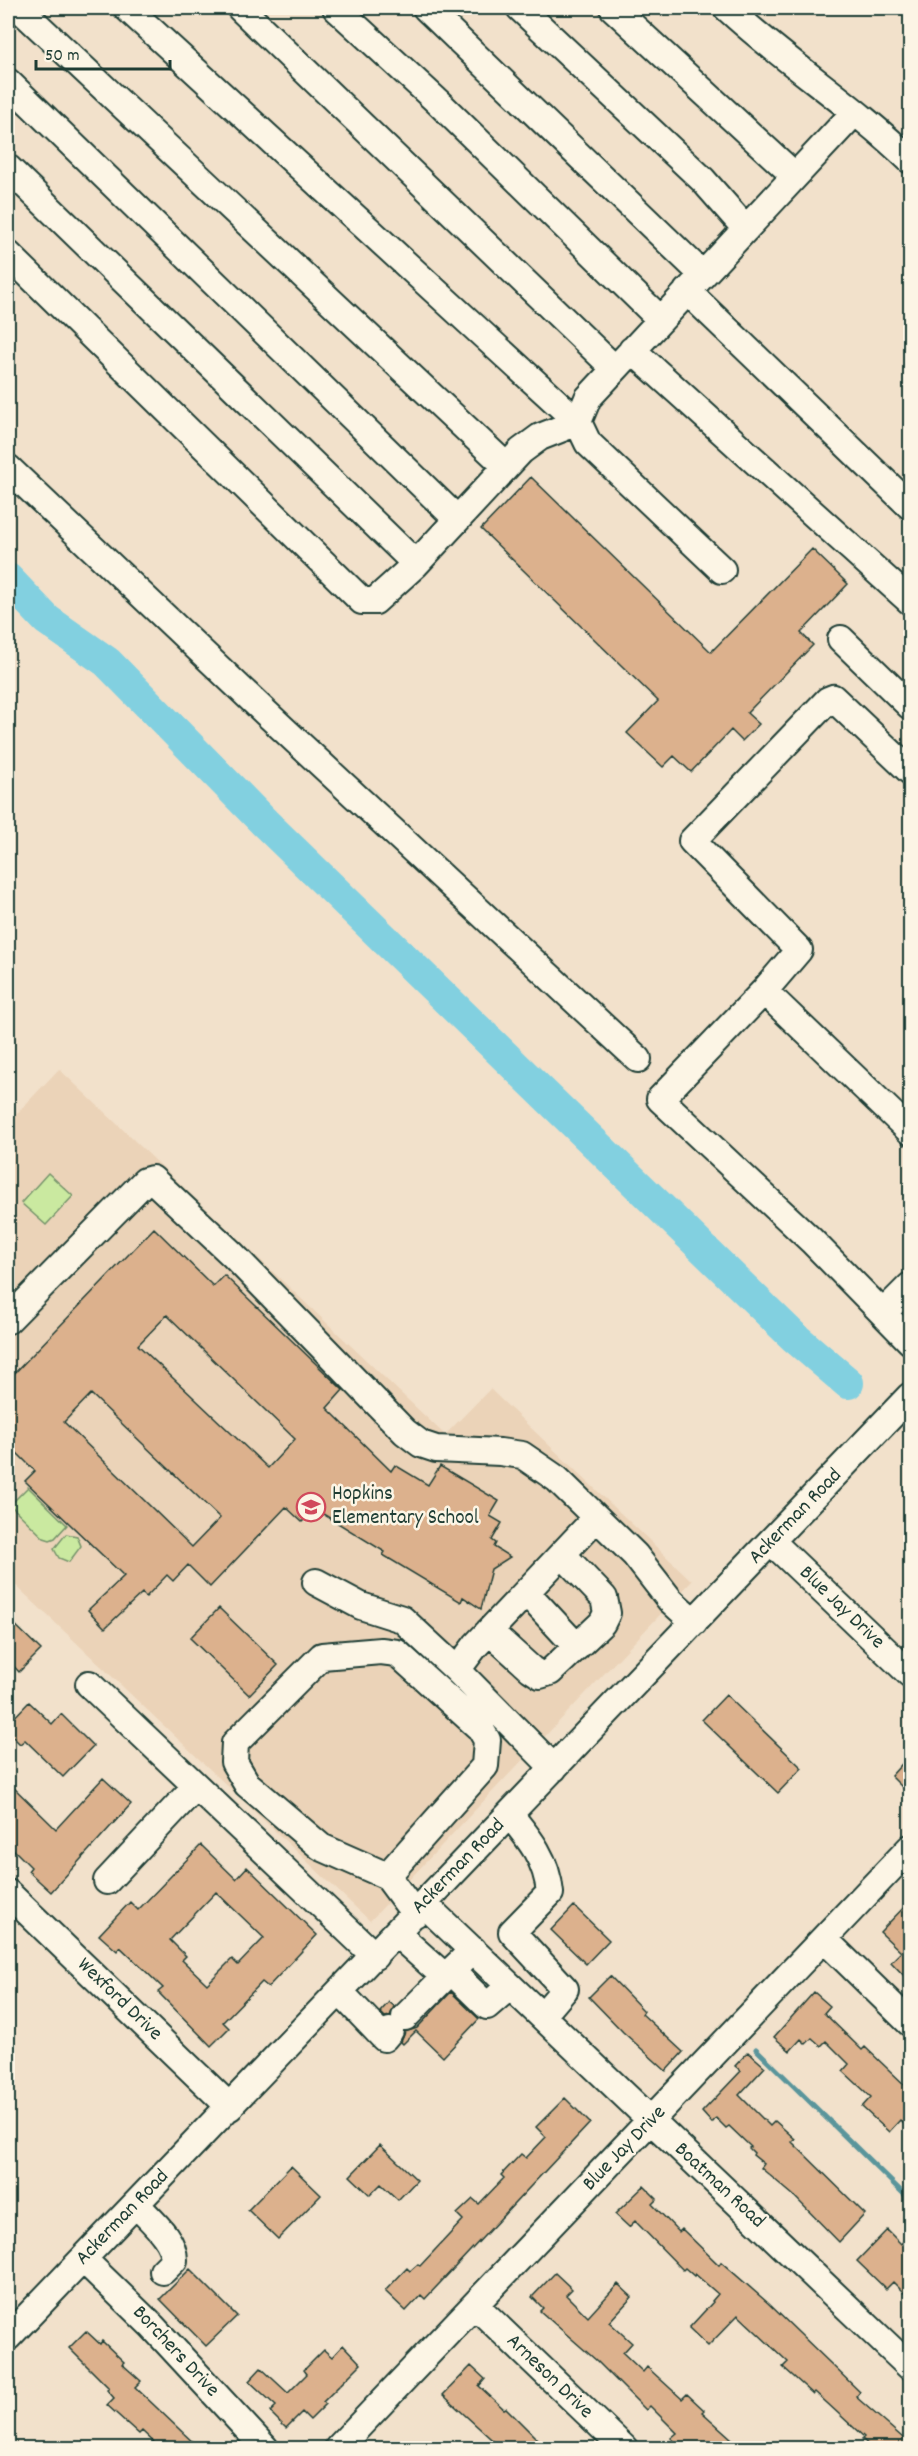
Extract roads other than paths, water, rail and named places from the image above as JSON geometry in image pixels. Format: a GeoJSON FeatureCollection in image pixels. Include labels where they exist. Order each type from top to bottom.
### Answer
{"type":"FeatureCollection","features":[{"type":"Feature","properties":{"kind":"street"},"geometry":{"type":"LineString","coordinates":[[19,8],[506,466]]}},
{"type":"Feature","properties":{"kind":"street"},"geometry":{"type":"LineString","coordinates":[[127,8],[578,422],[588,443],[722,570]]}},
{"type":"Feature","properties":{"kind":"street"},"geometry":{"type":"LineString","coordinates":[[240,8],[615,369]]}},
{"type":"Feature","properties":{"kind":"street"},"geometry":{"type":"LineString","coordinates":[[336,8],[439,103],[661,320]]}},
{"type":"Feature","properties":{"kind":"street"},"geometry":{"type":"LineString","coordinates":[[426,8],[910,506]]}},
{"type":"Feature","properties":{"kind":"street"},"geometry":{"type":"LineString","coordinates":[[520,8],[703,180],[746,229]]}},
{"type":"Feature","properties":{"kind":"street"},"geometry":{"type":"LineString","coordinates":[[612,8],[795,176]]}},
{"type":"Feature","properties":{"kind":"street"},"geometry":{"type":"LineString","coordinates":[[727,8],[755,34],[887,137],[910,160]]}},
{"type":"Feature","properties":{"kind":"street"},"geometry":{"type":"LineString","coordinates":[[8,82],[457,519]]}},
{"type":"Feature","properties":{"kind":"street"},"geometry":{"type":"LineString","coordinates":[[8,254],[362,601],[375,601],[416,564],[506,466],[540,438],[578,422],[588,398],[855,112]]}},
{"type":"Feature","properties":{"kind":"street"},"geometry":{"type":"LineString","coordinates":[[8,168],[416,564]]}},
{"type":"Feature","properties":{"kind":"street"},"geometry":{"type":"LineString","coordinates":[[632,350],[910,601]]}},
{"type":"Feature","properties":{"kind":"street"},"geometry":{"type":"LineString","coordinates":[[8,468],[265,712],[638,1059]]}},
{"type":"Feature","properties":{"kind":"street"},"geometry":{"type":"LineString","coordinates":[[841,639],[910,706]]}},
{"type":"Feature","properties":{"kind":"street"},"geometry":{"type":"LineString","coordinates":[[910,771],[833,698],[828,700],[692,841],[799,950],[764,991],[660,1099],[812,1241],[910,1341]]}},
{"type":"Feature","properties":{"kind":"street"},"geometry":{"type":"LineString","coordinates":[[764,991],[910,1131]]}},
{"type":"Feature","properties":{"kind":"street"},"geometry":{"type":"LineString","coordinates":[[8,1320],[145,1181],[152,1179],[233,1255],[405,1432],[421,1444],[436,1449],[522,1455],[557,1479],[635,1555],[670,1600],[694,1622]]}},
{"type":"Feature","properties":{"kind":"street"},"geometry":{"type":"LineString","coordinates":[[883,1313],[910,1286]]}},
{"type":"Feature","properties":{"kind":"street","name":"Ackerman Road"},"geometry":{"type":"LineString","coordinates":[[8,2337],[910,1396]]}},
{"type":"Feature","properties":{"kind":"street"},"geometry":{"type":"LineString","coordinates":[[457,1670],[489,1630],[596,1518]]}},
{"type":"Feature","properties":{"kind":"street","name":"Blue Jay Drive"},"geometry":{"type":"LineString","coordinates":[[772,1542],[910,1674]]}},
{"type":"Feature","properties":{"kind":"street"},"geometry":{"type":"LineString","coordinates":[[489,1630],[540,1675],[550,1672],[602,1623],[607,1613],[604,1598],[562,1554]]}},
{"type":"Feature","properties":{"kind":"street"},"geometry":{"type":"LineString","coordinates":[[316,1582],[361,1606],[402,1620],[457,1670],[554,1768]]}},
{"type":"Feature","properties":{"kind":"street"},"geometry":{"type":"LineString","coordinates":[[525,1592],[577,1647]]}},
{"type":"Feature","properties":{"kind":"street"},"geometry":{"type":"LineString","coordinates":[[381,1651],[397,1653],[480,1728],[487,1740],[485,1766],[387,1876],[321,1847],[247,1784],[234,1762],[235,1743],[322,1656],[381,1651]]}},
{"type":"Feature","properties":{"kind":"street"},"geometry":{"type":"LineString","coordinates":[[89,1684],[375,1956]]}},
{"type":"Feature","properties":{"kind":"street"},"geometry":{"type":"LineString","coordinates":[[107,1881],[195,1786]]}},
{"type":"Feature","properties":{"kind":"street"},"geometry":{"type":"LineString","coordinates":[[510,1815],[536,1847],[548,1876],[550,1893],[512,1932],[565,1989],[542,2016]]}},
{"type":"Feature","properties":{"kind":"street","name":"Blue Jay Drive"},"geometry":{"type":"LineString","coordinates":[[338,2448],[910,1848]]}},
{"type":"Feature","properties":{"kind":"street","name":"Boatman Road"},"geometry":{"type":"LineString","coordinates":[[387,1876],[419,1909],[473,1950],[910,2367]]}},
{"type":"Feature","properties":{"kind":"street","name":"Wexford Drive"},"geometry":{"type":"LineString","coordinates":[[9,1899],[230,2107]]}},
{"type":"Feature","properties":{"kind":"street"},"geometry":{"type":"LineString","coordinates":[[396,1933],[487,2007],[510,1986]]}},
{"type":"Feature","properties":{"kind":"street"},"geometry":{"type":"LineString","coordinates":[[824,1939],[910,2023]]}},
{"type":"Feature","properties":{"kind":"street"},"geometry":{"type":"LineString","coordinates":[[340,1992],[384,2038],[473,1950]]}},
{"type":"Feature","properties":{"kind":"street"},"geometry":{"type":"LineString","coordinates":[[136,2204],[174,2250],[174,2260],[163,2271]]}},
{"type":"Feature","properties":{"kind":"street","name":"Borchers Drive"},"geometry":{"type":"LineString","coordinates":[[83,2259],[160,2334],[264,2448]]}},
{"type":"Feature","properties":{"kind":"street","name":"Arneson Drive"},"geometry":{"type":"LineString","coordinates":[[475,2305],[624,2448]]}},
{"type":"Feature","properties":{"kind":"waterway"},"geometry":{"type":"LineString","coordinates":[[8,579],[47,620],[107,662],[265,823],[793,1336],[848,1383]]}},
{"type":"Feature","properties":{"kind":"waterway"},"geometry":{"type":"LineString","coordinates":[[756,2049],[910,2200]]}},
{"type":"Feature","properties":{"kind":"place","name":"Hopkins Elementary School"},"geometry":{"type":"Point","coordinates":[311,1507]}}]}
